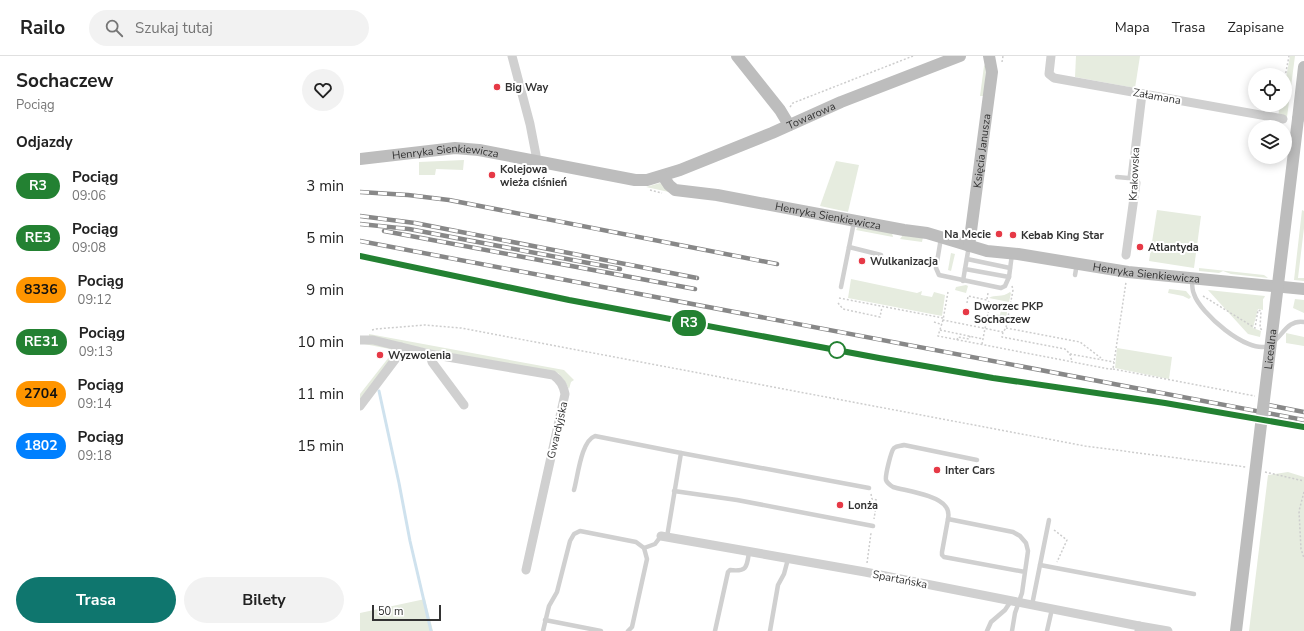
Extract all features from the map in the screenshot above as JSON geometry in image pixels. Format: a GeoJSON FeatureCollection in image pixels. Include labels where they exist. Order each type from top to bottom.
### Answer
{"type":"FeatureCollection","features":[{"type":"Feature","properties":{"kind":"street"},"geometry":{"type":"LineString","coordinates":[[512,56],[530,124],[536,161]]}},
{"type":"Feature","properties":{"kind":"street"},"geometry":{"type":"LineString","coordinates":[[737,56],[780,110],[789,125]]}},
{"type":"Feature","properties":{"kind":"street","name":"Towarowa"},"geometry":{"type":"LineString","coordinates":[[663,176],[789,125],[841,102],[960,56]]}},
{"type":"Feature","properties":{"kind":"street","name":"Księcia Janusza"},"geometry":{"type":"LineString","coordinates":[[969,246],[992,72],[989,56]]}},
{"type":"Feature","properties":{"kind":"street","name":"Załamana"},"geometry":{"type":"LineString","coordinates":[[1051,56],[1049,74],[1054,78],[1284,119]]}},
{"type":"Feature","properties":{"kind":"street","name":"Licealna"},"geometry":{"type":"LineString","coordinates":[[1273,286],[1304,67]]}},
{"type":"Feature","properties":{"kind":"street","name":"Krakowska"},"geometry":{"type":"LineString","coordinates":[[1126,255],[1136,183],[1132,177],[1142,94]]}},
{"type":"Feature","properties":{"kind":"street","name":"Licealna"},"geometry":{"type":"LineString","coordinates":[[1236,631],[1295,124]]}},
{"type":"Feature","properties":{"kind":"street","name":"Henryka Sienkiewicza"},"geometry":{"type":"LineString","coordinates":[[360,159],[455,148],[478,150],[635,180],[647,180],[663,176],[669,185],[675,190],[717,195],[927,233],[987,251],[1012,254],[1076,270],[1128,272],[1192,282],[1304,289]]}},
{"type":"Feature","properties":{"kind":"street","name":"Gwardyjska"},"geometry":{"type":"LineString","coordinates":[[360,340],[374,340],[430,354],[553,375],[563,384],[565,394],[526,570]]}},
{"type":"Feature","properties":{"kind":"street"},"geometry":{"type":"LineString","coordinates":[[360,406],[400,353],[402,347]]}},
{"type":"Feature","properties":{"kind":"street"},"geometry":{"type":"LineString","coordinates":[[430,354],[432,362],[464,405]]}},
{"type":"Feature","properties":{"kind":"street","name":"Spartańska"},"geometry":{"type":"LineString","coordinates":[[664,537],[1032,605],[1139,628],[1168,631]]}},
{"type":"Feature","properties":{"kind":"lane"},"geometry":{"type":"LineString","coordinates":[[1117,177],[1132,177]]}},
{"type":"Feature","properties":{"kind":"lane"},"geometry":{"type":"LineString","coordinates":[[841,287],[855,221]]}},
{"type":"Feature","properties":{"kind":"lane"},"geometry":{"type":"LineString","coordinates":[[941,237],[936,270],[942,277],[1001,288],[1005,286],[1009,277],[1012,254]]}},
{"type":"Feature","properties":{"kind":"lane"},"geometry":{"type":"LineString","coordinates":[[963,281],[969,246]]}},
{"type":"Feature","properties":{"kind":"lane"},"geometry":{"type":"LineString","coordinates":[[849,247],[881,255]]}},
{"type":"Feature","properties":{"kind":"lane"},"geometry":{"type":"LineString","coordinates":[[967,259],[1010,268]]}},
{"type":"Feature","properties":{"kind":"lane"},"geometry":{"type":"LineString","coordinates":[[965,268],[1009,277]]}},
{"type":"Feature","properties":{"kind":"lane"},"geometry":{"type":"LineString","coordinates":[[1192,282],[1194,295],[1218,324],[1243,342],[1259,347],[1267,346],[1276,340],[1290,324],[1294,322],[1304,322]]}},
{"type":"Feature","properties":{"kind":"lane"},"geometry":{"type":"LineString","coordinates":[[574,490],[586,444],[591,437],[595,436],[869,488]]}},
{"type":"Feature","properties":{"kind":"lane"},"geometry":{"type":"LineString","coordinates":[[977,460],[904,445],[898,446],[892,451],[886,480],[893,487],[932,498],[942,502],[946,507],[949,513],[942,552],[944,557],[1025,572]]}},
{"type":"Feature","properties":{"kind":"lane"},"geometry":{"type":"LineString","coordinates":[[644,548],[655,544],[664,537],[681,453]]}},
{"type":"Feature","properties":{"kind":"lane"},"geometry":{"type":"LineString","coordinates":[[674,491],[737,500],[872,526]]}},
{"type":"Feature","properties":{"kind":"lane"},"geometry":{"type":"LineString","coordinates":[[948,519],[1013,532],[1020,536],[1026,543],[1028,550],[1025,572],[1015,602],[1012,631]]}},
{"type":"Feature","properties":{"kind":"lane"},"geometry":{"type":"LineString","coordinates":[[1032,605],[1049,520]]}},
{"type":"Feature","properties":{"kind":"lane"},"geometry":{"type":"LineString","coordinates":[[543,631],[549,606],[557,592],[570,541],[574,534],[580,531],[636,542],[644,548],[647,559],[632,627],[628,631]]}},
{"type":"Feature","properties":{"kind":"lane"},"geometry":{"type":"LineString","coordinates":[[715,631],[728,572],[730,570],[743,570],[746,567],[749,552]]}},
{"type":"Feature","properties":{"kind":"lane"},"geometry":{"type":"LineString","coordinates":[[770,631],[778,584],[784,574],[788,559]]}},
{"type":"Feature","properties":{"kind":"lane"},"geometry":{"type":"LineString","coordinates":[[1040,565],[1194,594]]}},
{"type":"Feature","properties":{"kind":"lane"},"geometry":{"type":"LineString","coordinates":[[987,631],[991,622],[1015,602]]}},
{"type":"Feature","properties":{"kind":"lane"},"geometry":{"type":"LineString","coordinates":[[1047,631],[1052,609]]}},
{"type":"Feature","properties":{"kind":"lane"},"geometry":{"type":"LineString","coordinates":[[545,620],[601,631]]}},
{"type":"Feature","properties":{"kind":"path"},"geometry":{"type":"LineString","coordinates":[[1001,67],[1003,56]]}},
{"type":"Feature","properties":{"kind":"path"},"geometry":{"type":"LineString","coordinates":[[1287,68],[1289,56]]}},
{"type":"Feature","properties":{"kind":"path"},"geometry":{"type":"LineString","coordinates":[[1113,369],[1126,279]]}},
{"type":"Feature","properties":{"kind":"path"},"geometry":{"type":"LineString","coordinates":[[1192,282],[1199,294],[1255,328],[1258,310],[1261,311],[1260,328]]}},
{"type":"Feature","properties":{"kind":"path"},"geometry":{"type":"LineString","coordinates":[[1012,286],[1013,290],[1006,328],[1002,337],[1065,349],[1070,354],[1072,362]]}},
{"type":"Feature","properties":{"kind":"path"},"geometry":{"type":"LineString","coordinates":[[948,292],[938,336],[1260,397]]}},
{"type":"Feature","properties":{"kind":"path"},"geometry":{"type":"LineString","coordinates":[[986,300],[988,293]]}},
{"type":"Feature","properties":{"kind":"path"},"geometry":{"type":"LineString","coordinates":[[967,303],[968,296],[1010,307]]}},
{"type":"Feature","properties":{"kind":"path"},"geometry":{"type":"LineString","coordinates":[[839,298],[1003,332]]}},
{"type":"Feature","properties":{"kind":"path"},"geometry":{"type":"LineString","coordinates":[[838,303],[842,309],[880,316],[882,306]]}},
{"type":"Feature","properties":{"kind":"path"},"geometry":{"type":"LineString","coordinates":[[982,345],[990,303]]}},
{"type":"Feature","properties":{"kind":"path"},"geometry":{"type":"LineString","coordinates":[[972,321],[972,326]]}},
{"type":"Feature","properties":{"kind":"path"},"geometry":{"type":"LineString","coordinates":[[934,322],[941,324]]}},
{"type":"Feature","properties":{"kind":"path"},"geometry":{"type":"LineString","coordinates":[[360,340],[366,333],[376,329],[425,325],[461,328],[1085,446],[1249,468]]}},
{"type":"Feature","properties":{"kind":"path"},"geometry":{"type":"LineString","coordinates":[[1006,328],[1080,342],[1102,360]]}},
{"type":"Feature","properties":{"kind":"path"},"geometry":{"type":"LineString","coordinates":[[940,330],[983,339]]}},
{"type":"Feature","properties":{"kind":"path"},"geometry":{"type":"LineString","coordinates":[[957,340],[958,337],[969,339],[970,336]]}},
{"type":"Feature","properties":{"kind":"path"},"geometry":{"type":"LineString","coordinates":[[1070,354],[1114,362]]}},
{"type":"Feature","properties":{"kind":"path"},"geometry":{"type":"LineString","coordinates":[[1263,471],[1304,482]]}},
{"type":"Feature","properties":{"kind":"path"},"geometry":{"type":"LineString","coordinates":[[1304,492],[1299,512],[1301,549],[1304,558]]}},
{"type":"Feature","properties":{"kind":"path"},"geometry":{"type":"LineString","coordinates":[[1047,527],[1067,540],[1055,567]]}},
{"type":"Feature","properties":{"kind":"shaded area"},"geometry":{"type":"Polygon","coordinates":[[[1076,56],[1140,56],[1135,88],[1075,77],[1076,56]]]}},
{"type":"Feature","properties":{"kind":"shaded area"},"geometry":{"type":"Polygon","coordinates":[[[1290,56],[1295,56],[1292,79],[1292,68],[1288,68],[1290,56]]]}},
{"type":"Feature","properties":{"kind":"shaded area"},"geometry":{"type":"Polygon","coordinates":[[[986,64],[985,96],[980,96],[984,66],[986,64]]]}},
{"type":"Feature","properties":{"kind":"shaded area"},"geometry":{"type":"Polygon","coordinates":[[[1279,112],[1288,112],[1287,117],[1278,117],[1279,112]]]}},
{"type":"Feature","properties":{"kind":"shaded area"},"geometry":{"type":"Polygon","coordinates":[[[464,160],[463,170],[436,169],[435,175],[419,175],[419,162],[464,160]]]}},
{"type":"Feature","properties":{"kind":"shaded area"},"geometry":{"type":"Polygon","coordinates":[[[836,161],[859,165],[848,212],[820,206],[836,161]]]}},
{"type":"Feature","properties":{"kind":"shaded area"},"geometry":{"type":"Polygon","coordinates":[[[660,183],[678,194],[646,187],[660,183]]]}},
{"type":"Feature","properties":{"kind":"shaded area"},"geometry":{"type":"Polygon","coordinates":[[[1157,210],[1201,216],[1194,268],[1149,261],[1157,210]]]}},
{"type":"Feature","properties":{"kind":"shaded area"},"geometry":{"type":"Polygon","coordinates":[[[1302,210],[1304,211],[1304,228],[1298,278],[1304,278],[1304,281],[1294,280],[1302,210]]]}},
{"type":"Feature","properties":{"kind":"shaded area"},"geometry":{"type":"Polygon","coordinates":[[[858,227],[892,233],[893,237],[856,230],[858,227]]]}},
{"type":"Feature","properties":{"kind":"shaded area"},"geometry":{"type":"Polygon","coordinates":[[[903,235],[923,237],[922,242],[900,239],[903,235]]]}},
{"type":"Feature","properties":{"kind":"shaded area"},"geometry":{"type":"Polygon","coordinates":[[[951,253],[955,254],[951,271],[948,270],[951,253]]]}},
{"type":"Feature","properties":{"kind":"shaded area"},"geometry":{"type":"Polygon","coordinates":[[[1199,268],[1264,275],[1268,278],[1231,274],[1223,271],[1219,273],[1199,271],[1199,268]]]}},
{"type":"Feature","properties":{"kind":"shaded area"},"geometry":{"type":"Polygon","coordinates":[[[851,279],[917,293],[922,291],[921,295],[932,297],[934,292],[945,295],[942,316],[848,298],[851,279]]]}},
{"type":"Feature","properties":{"kind":"shaded area"},"geometry":{"type":"Polygon","coordinates":[[[968,286],[966,293],[955,290],[956,287],[968,286]]]}},
{"type":"Feature","properties":{"kind":"shaded area"},"geometry":{"type":"Polygon","coordinates":[[[1169,289],[1186,291],[1191,297],[1189,299],[1183,296],[1168,293],[1169,289]]]}},
{"type":"Feature","properties":{"kind":"shaded area"},"geometry":{"type":"Polygon","coordinates":[[[1208,290],[1265,296],[1263,299],[1263,310],[1258,309],[1253,328],[1261,331],[1260,337],[1248,334],[1208,290]]]}},
{"type":"Feature","properties":{"kind":"shaded area"},"geometry":{"type":"Polygon","coordinates":[[[1010,292],[1009,302],[989,298],[1004,295],[1010,292]]]}},
{"type":"Feature","properties":{"kind":"shaded area"},"geometry":{"type":"Polygon","coordinates":[[[1295,299],[1304,300],[1304,313],[1293,308],[1295,299]]]}},
{"type":"Feature","properties":{"kind":"shaded area"},"geometry":{"type":"Polygon","coordinates":[[[1001,310],[1007,312],[1006,321],[992,318],[993,314],[1000,315],[1001,310]]]}},
{"type":"Feature","properties":{"kind":"shaded area"},"geometry":{"type":"Polygon","coordinates":[[[1286,333],[1304,337],[1304,346],[1286,343],[1286,333]]]}},
{"type":"Feature","properties":{"kind":"shaded area"},"geometry":{"type":"Polygon","coordinates":[[[369,334],[564,370],[574,380],[571,382],[569,389],[558,373],[417,347],[369,336],[369,334]]]}},
{"type":"Feature","properties":{"kind":"shaded area"},"geometry":{"type":"Polygon","coordinates":[[[368,342],[390,347],[393,352],[390,349],[364,344],[368,342]]]}},
{"type":"Feature","properties":{"kind":"shaded area"},"geometry":{"type":"Polygon","coordinates":[[[1117,348],[1172,357],[1169,379],[1115,368],[1117,348]]]}},
{"type":"Feature","properties":{"kind":"shaded area"},"geometry":{"type":"Polygon","coordinates":[[[393,352],[393,357],[360,400],[360,394],[393,352]]]}},
{"type":"Feature","properties":{"kind":"shaded area"},"geometry":{"type":"Polygon","coordinates":[[[1288,472],[1304,477],[1304,631],[1249,631],[1268,475],[1288,472]]]}},
{"type":"Feature","properties":{"kind":"shaded area"},"geometry":{"type":"Polygon","coordinates":[[[425,599],[433,631],[360,631],[360,613],[425,599]]]}},
{"type":"Feature","properties":{"kind":"waterway"},"geometry":{"type":"LineString","coordinates":[[379,391],[410,541],[431,631]]}},
{"type":"Feature","properties":{"kind":"railway"},"geometry":{"type":"LineString","coordinates":[[360,192],[408,195],[449,200],[777,264]]}},
{"type":"Feature","properties":{"kind":"railway"},"geometry":{"type":"LineString","coordinates":[[360,216],[415,223],[697,278]]}},
{"type":"Feature","properties":{"kind":"railway"},"geometry":{"type":"LineString","coordinates":[[360,224],[409,229],[620,269]]}},
{"type":"Feature","properties":{"kind":"railway"},"geometry":{"type":"LineString","coordinates":[[384,231],[695,289]]}},
{"type":"Feature","properties":{"kind":"railway"},"geometry":{"type":"LineString","coordinates":[[360,241],[1304,420]]}},
{"type":"Feature","properties":{"kind":"railway"},"geometry":{"type":"LineString","coordinates":[[360,256],[584,303],[879,358],[993,378],[1165,403],[1304,427]]}},
{"type":"Feature","properties":{"kind":"railway"},"geometry":{"type":"LineString","coordinates":[[1268,405],[1304,412]]}},
{"type":"Feature","properties":{"kind":"train","name":"R3"},"geometry":{"type":"LineString","coordinates":[[360,256],[569,300],[879,358],[993,378],[1165,403],[1304,427]]}},
{"type":"Feature","properties":{"kind":"place","name":"Big Way"},"geometry":{"type":"Point","coordinates":[497,87]}},
{"type":"Feature","properties":{"kind":"place","name":"Kolejowa wieża ciśnień"},"geometry":{"type":"Point","coordinates":[492,175]}},
{"type":"Feature","properties":{"kind":"place","name":"Na Mecie"},"geometry":{"type":"Point","coordinates":[999,234]}},
{"type":"Feature","properties":{"kind":"place","name":"Kebab King Star"},"geometry":{"type":"Point","coordinates":[1013,235]}},
{"type":"Feature","properties":{"kind":"place","name":"Atlantyda"},"geometry":{"type":"Point","coordinates":[1140,247]}},
{"type":"Feature","properties":{"kind":"place","name":"Wulkanizacja"},"geometry":{"type":"Point","coordinates":[862,261]}},
{"type":"Feature","properties":{"kind":"place","name":"Dworzec PKP Sochaczew"},"geometry":{"type":"Point","coordinates":[966,312]}},
{"type":"Feature","properties":{"kind":"place","name":"Wyzwolenia"},"geometry":{"type":"Point","coordinates":[380,355]}},
{"type":"Feature","properties":{"kind":"place","name":"Inter Cars"},"geometry":{"type":"Point","coordinates":[937,470]}},
{"type":"Feature","properties":{"kind":"place","name":"Lonża"},"geometry":{"type":"Point","coordinates":[840,505]}}]}
